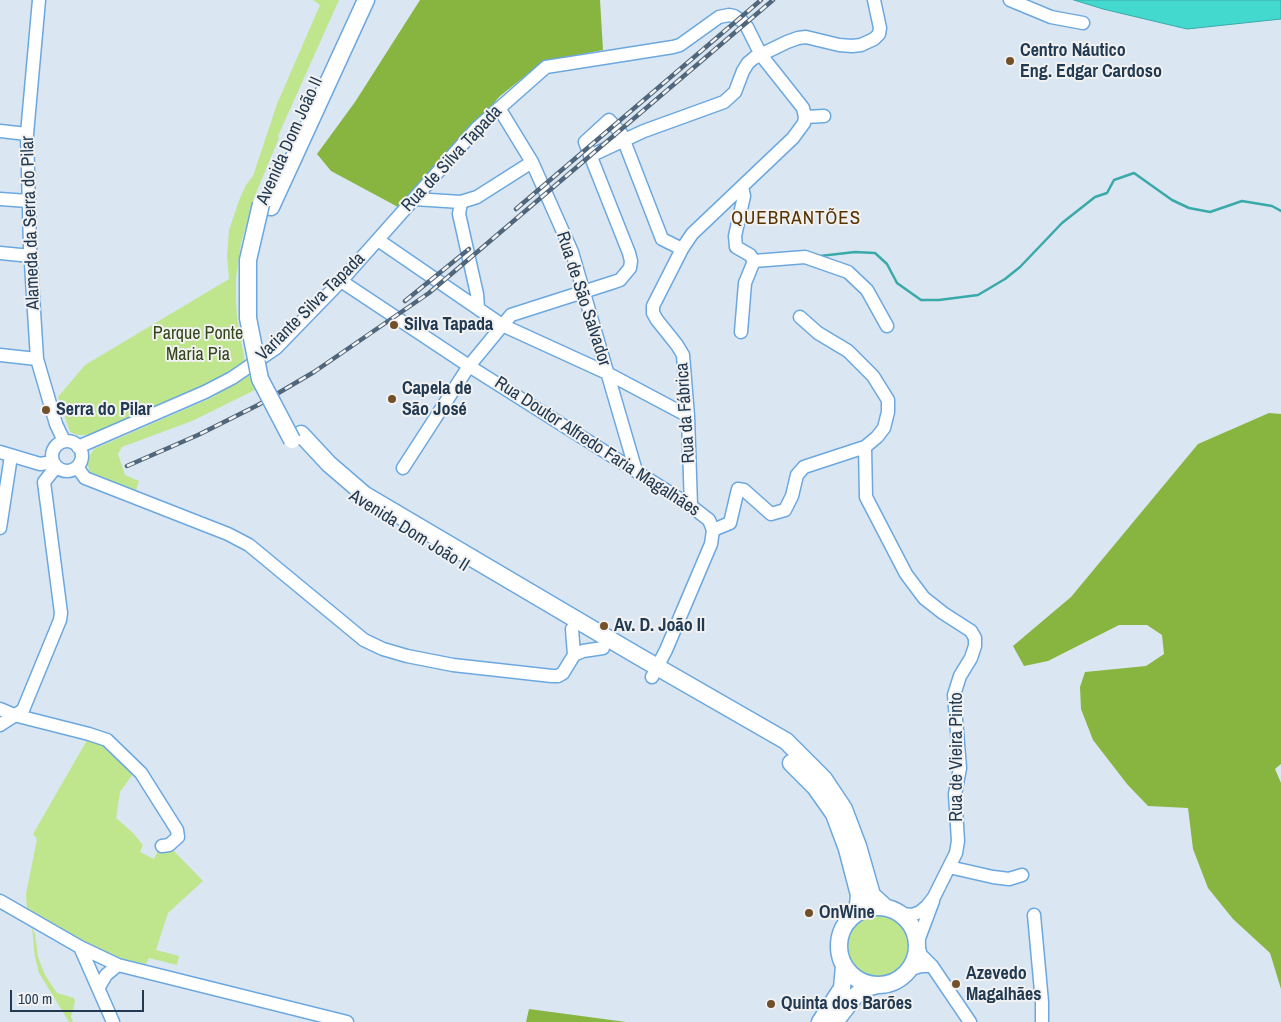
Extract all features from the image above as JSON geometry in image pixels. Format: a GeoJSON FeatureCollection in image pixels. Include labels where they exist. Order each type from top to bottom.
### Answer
{"type":"FeatureCollection","features":[{"type":"Feature","properties":{"kind":"main road","name":"Avenida Dom João II"},"geometry":{"type":"LineString","coordinates":[[354,0],[266,205],[258,261],[259,317],[271,376],[296,437],[322,472],[359,504],[604,648],[786,741],[824,780],[844,809],[858,846],[872,895],[884,906]]}},
{"type":"Feature","properties":{"kind":"main road","name":"Avenida Dom João II"},"geometry":{"type":"LineString","coordinates":[[266,205],[366,0]]}},
{"type":"Feature","properties":{"kind":"main road","name":"Avenida Dom João II"},"geometry":{"type":"LineString","coordinates":[[296,437],[365,495],[779,750],[815,787],[834,814],[847,850],[859,895],[858,905],[854,914]]}},
{"type":"Feature","properties":{"kind":"main road"},"geometry":{"type":"LineString","coordinates":[[835,1022],[863,989],[890,984],[901,978],[911,969],[916,958],[918,943],[915,930],[910,921],[902,914],[884,906],[868,907],[854,914],[848,919],[838,942],[844,966],[858,980],[877,985]]}},
{"type":"Feature","properties":{"kind":"main road"},"geometry":{"type":"LineString","coordinates":[[820,1022],[842,988],[844,966]]}},
{"type":"Feature","properties":{"kind":"street","name":"Alameda da Serra do Pilar"},"geometry":{"type":"LineString","coordinates":[[39,0],[27,134],[31,256],[37,359],[56,424],[64,441]]}},
{"type":"Feature","properties":{"kind":"street"},"geometry":{"type":"LineString","coordinates":[[590,156],[644,131],[724,102],[734,92],[748,63],[754,58],[798,38],[806,37],[846,45],[867,43],[879,34],[880,28],[874,0]]}},
{"type":"Feature","properties":{"kind":"street"},"geometry":{"type":"LineString","coordinates":[[1010,0],[1051,17],[1083,23]]}},
{"type":"Feature","properties":{"kind":"street","name":"Rua de Silva Tapada"},"geometry":{"type":"LineString","coordinates":[[378,240],[477,128],[546,67],[673,47],[680,45],[719,18],[729,15],[742,21],[747,27],[761,55]]}},
{"type":"Feature","properties":{"kind":"street"},"geometry":{"type":"LineString","coordinates":[[761,55],[803,108],[805,117],[824,116]]}},
{"type":"Feature","properties":{"kind":"street","name":"Rua de São Salvador"},"geometry":{"type":"LineString","coordinates":[[499,108],[532,162],[572,252],[636,471]]}},
{"type":"Feature","properties":{"kind":"street","name":"Rua da Fábrica"},"geometry":{"type":"LineString","coordinates":[[691,506],[688,416],[683,355],[677,344],[656,320],[653,306],[682,249],[692,234],[793,138],[804,123],[805,117]]}},
{"type":"Feature","properties":{"kind":"street"},"geometry":{"type":"LineString","coordinates":[[403,468],[469,366],[511,315],[620,280],[630,268],[631,261],[584,142],[609,120],[621,133],[662,239],[682,249]]}},
{"type":"Feature","properties":{"kind":"street"},"geometry":{"type":"LineString","coordinates":[[0,132],[27,134]]}},
{"type":"Feature","properties":{"kind":"street"},"geometry":{"type":"LineString","coordinates":[[414,199],[461,202],[477,198],[532,162]]}},
{"type":"Feature","properties":{"kind":"street"},"geometry":{"type":"LineString","coordinates":[[742,187],[744,196],[735,236],[736,247],[750,255],[754,261]]}},
{"type":"Feature","properties":{"kind":"street"},"geometry":{"type":"LineString","coordinates":[[0,199],[28,201]]}},
{"type":"Feature","properties":{"kind":"street"},"geometry":{"type":"LineString","coordinates":[[461,202],[459,214],[477,294],[478,308]]}},
{"type":"Feature","properties":{"kind":"street"},"geometry":{"type":"LineString","coordinates":[[378,240],[502,325],[607,373],[688,416]]}},
{"type":"Feature","properties":{"kind":"street","name":"Variante Silva Tapada"},"geometry":{"type":"LineString","coordinates":[[78,447],[205,392],[232,378],[276,348],[378,240]]}},
{"type":"Feature","properties":{"kind":"street"},"geometry":{"type":"LineString","coordinates":[[0,254],[31,256]]}},
{"type":"Feature","properties":{"kind":"street"},"geometry":{"type":"LineString","coordinates":[[754,261],[805,257],[848,272],[867,290],[887,326]]}},
{"type":"Feature","properties":{"kind":"street"},"geometry":{"type":"LineString","coordinates":[[741,332],[744,283],[754,261]]}},
{"type":"Feature","properties":{"kind":"street","name":"Rua Doutor Alfredo Faria Magalhães"},"geometry":{"type":"LineString","coordinates":[[341,281],[469,366],[704,515],[714,530],[711,544],[654,672]]}},
{"type":"Feature","properties":{"kind":"street"},"geometry":{"type":"LineString","coordinates":[[714,530],[730,524],[738,489],[744,490],[771,514],[785,510],[792,496],[797,475],[804,466],[865,446],[877,437],[884,428],[888,412],[888,400],[873,376],[848,352],[818,332],[800,317]]}},
{"type":"Feature","properties":{"kind":"street"},"geometry":{"type":"LineString","coordinates":[[0,355],[37,359]]}},
{"type":"Feature","properties":{"kind":"street"},"geometry":{"type":"LineString","coordinates":[[0,528],[6,454],[40,464],[54,464],[64,471],[69,471],[80,463],[82,455],[78,447],[72,442],[64,441],[53,449],[54,464],[44,482],[61,614],[22,710],[0,725]]}},
{"type":"Feature","properties":{"kind":"street","name":"Rua de Vieira Pinto"},"geometry":{"type":"LineString","coordinates":[[865,446],[866,497],[906,574],[924,598],[971,631],[975,646],[971,658],[960,676],[954,695],[960,768],[955,794],[958,841],[956,853],[934,897],[918,943]]}},
{"type":"Feature","properties":{"kind":"street"},"geometry":{"type":"LineString","coordinates":[[77,467],[85,478],[228,534],[249,545],[364,640],[383,649],[453,665],[558,676],[563,673],[574,655],[583,651],[604,648]]}},
{"type":"Feature","properties":{"kind":"street"},"geometry":{"type":"LineString","coordinates":[[572,630],[574,655]]}},
{"type":"Feature","properties":{"kind":"street"},"geometry":{"type":"LineString","coordinates":[[0,708],[14,716],[107,740],[141,773],[177,830],[178,837],[170,845],[162,846]]}},
{"type":"Feature","properties":{"kind":"street"},"geometry":{"type":"LineString","coordinates":[[949,867],[1009,879],[1022,875]]}},
{"type":"Feature","properties":{"kind":"street","name":"Rua de Vieira Pinto"},"geometry":{"type":"LineString","coordinates":[[902,914],[912,915],[920,912],[934,897]]}},
{"type":"Feature","properties":{"kind":"street"},"geometry":{"type":"LineString","coordinates":[[0,901],[80,947],[118,965],[347,1022]]}},
{"type":"Feature","properties":{"kind":"street"},"geometry":{"type":"LineString","coordinates":[[1034,915],[1042,1022]]}},
{"type":"Feature","properties":{"kind":"street"},"geometry":{"type":"LineString","coordinates":[[918,943],[921,955],[932,966],[970,1022]]}},
{"type":"Feature","properties":{"kind":"street"},"geometry":{"type":"LineString","coordinates":[[80,947],[113,1022]]}},
{"type":"Feature","properties":{"kind":"street"},"geometry":{"type":"LineString","coordinates":[[98,987],[106,975],[118,965]]}},
{"type":"Feature","properties":{"kind":"street"},"geometry":{"type":"LineString","coordinates":[[911,969],[921,966],[932,966]]}},
{"type":"Feature","properties":{"kind":"green space","name":"Parque Ponte Maria Pia"},"geometry":{"type":"Polygon","coordinates":[[[313,0],[339,0],[278,136],[279,138],[254,198],[241,243],[236,278],[236,300],[245,362],[204,386],[93,435],[77,435],[70,432],[58,397],[85,365],[229,279],[227,256],[229,230],[240,198],[253,176],[277,104],[320,5],[313,0]]]}},
{"type":"Feature","properties":{"kind":"green space"},"geometry":{"type":"Polygon","coordinates":[[[249,375],[255,390],[192,421],[122,447],[118,454],[125,475],[139,481],[135,493],[94,477],[90,473],[87,462],[94,449],[211,398],[249,375]]]}},
{"type":"Feature","properties":{"kind":"green space"},"geometry":{"type":"Polygon","coordinates":[[[84,737],[105,742],[135,771],[120,792],[116,818],[143,845],[140,852],[154,859],[159,849],[171,848],[203,881],[168,913],[156,950],[179,956],[177,965],[149,958],[146,964],[123,959],[100,950],[27,910],[26,894],[37,839],[33,834],[86,742],[84,737]]]}},
{"type":"Feature","properties":{"kind":"green space"},"geometry":{"type":"Polygon","coordinates":[[[878,913],[890,916],[901,923],[908,934],[911,946],[908,958],[901,969],[890,976],[878,979],[866,976],[855,969],[848,958],[845,946],[848,934],[855,923],[866,916],[878,913]]]}},
{"type":"Feature","properties":{"kind":"green space"},"geometry":{"type":"Polygon","coordinates":[[[32,928],[35,934],[38,957],[45,975],[57,993],[74,998],[75,1002],[71,1017],[73,1022],[69,1022],[39,973],[32,928]]]}},
{"type":"Feature","properties":{"kind":"shaded area"},"geometry":{"type":"Polygon","coordinates":[[[420,0],[600,0],[603,50],[544,61],[500,96],[453,150],[398,207],[331,171],[317,154],[355,102],[420,0]]]}},
{"type":"Feature","properties":{"kind":"shaded area"},"geometry":{"type":"Polygon","coordinates":[[[1074,0],[1281,0],[1281,19],[1187,29],[1103,9],[1074,0]]]}},
{"type":"Feature","properties":{"kind":"shaded area"},"geometry":{"type":"Polygon","coordinates":[[[1269,413],[1281,414],[1281,764],[1275,769],[1281,783],[1281,989],[1270,953],[1233,919],[1208,888],[1193,849],[1188,808],[1148,806],[1127,784],[1093,740],[1081,709],[1080,687],[1085,672],[1146,666],[1164,654],[1162,635],[1147,625],[1119,625],[1048,661],[1024,666],[1013,646],[1071,597],[1198,444],[1269,413]]]}},
{"type":"Feature","properties":{"kind":"shaded area"},"geometry":{"type":"Polygon","coordinates":[[[529,1009],[626,1022],[526,1022],[529,1009]]]}},
{"type":"Feature","properties":{"kind":"waterway"},"geometry":{"type":"LineString","coordinates":[[820,256],[855,252],[875,253],[887,264],[897,283],[921,300],[939,300],[978,295],[1005,279],[1020,267],[1062,223],[1095,197],[1107,193],[1114,180],[1134,173],[1172,200],[1189,208],[1210,212],[1242,201],[1272,206],[1281,211]]}},
{"type":"Feature","properties":{"kind":"railway"},"geometry":{"type":"LineString","coordinates":[[516,209],[761,0]]}},
{"type":"Feature","properties":{"kind":"railway"},"geometry":{"type":"LineString","coordinates":[[127,466],[198,435],[258,405],[314,372],[429,293],[773,0]]}},
{"type":"Feature","properties":{"kind":"railway"},"geometry":{"type":"LineString","coordinates":[[405,301],[469,249]]}},
{"type":"Feature","properties":{"kind":"place","name":"Centro Náutico Eng. Edgar Cardoso"},"geometry":{"type":"Point","coordinates":[1010,61]}},
{"type":"Feature","properties":{"kind":"place","name":"Silva Tapada"},"geometry":{"type":"Point","coordinates":[394,325]}},
{"type":"Feature","properties":{"kind":"place","name":"Capela de São José"},"geometry":{"type":"Point","coordinates":[392,399]}},
{"type":"Feature","properties":{"kind":"place","name":"Serra do Pilar"},"geometry":{"type":"Point","coordinates":[46,410]}},
{"type":"Feature","properties":{"kind":"place","name":"Av. D. João II"},"geometry":{"type":"Point","coordinates":[604,626]}},
{"type":"Feature","properties":{"kind":"place","name":"OnWine"},"geometry":{"type":"Point","coordinates":[809,913]}},
{"type":"Feature","properties":{"kind":"place","name":"Azevedo Magalhães"},"geometry":{"type":"Point","coordinates":[956,984]}},
{"type":"Feature","properties":{"kind":"place","name":"Quinta dos Barões"},"geometry":{"type":"Point","coordinates":[771,1004]}},
{"type":"Feature","properties":{"kind":"district","name":"QUEBRANTÕES"},"geometry":{"type":"Point","coordinates":[796,219]}}]}
